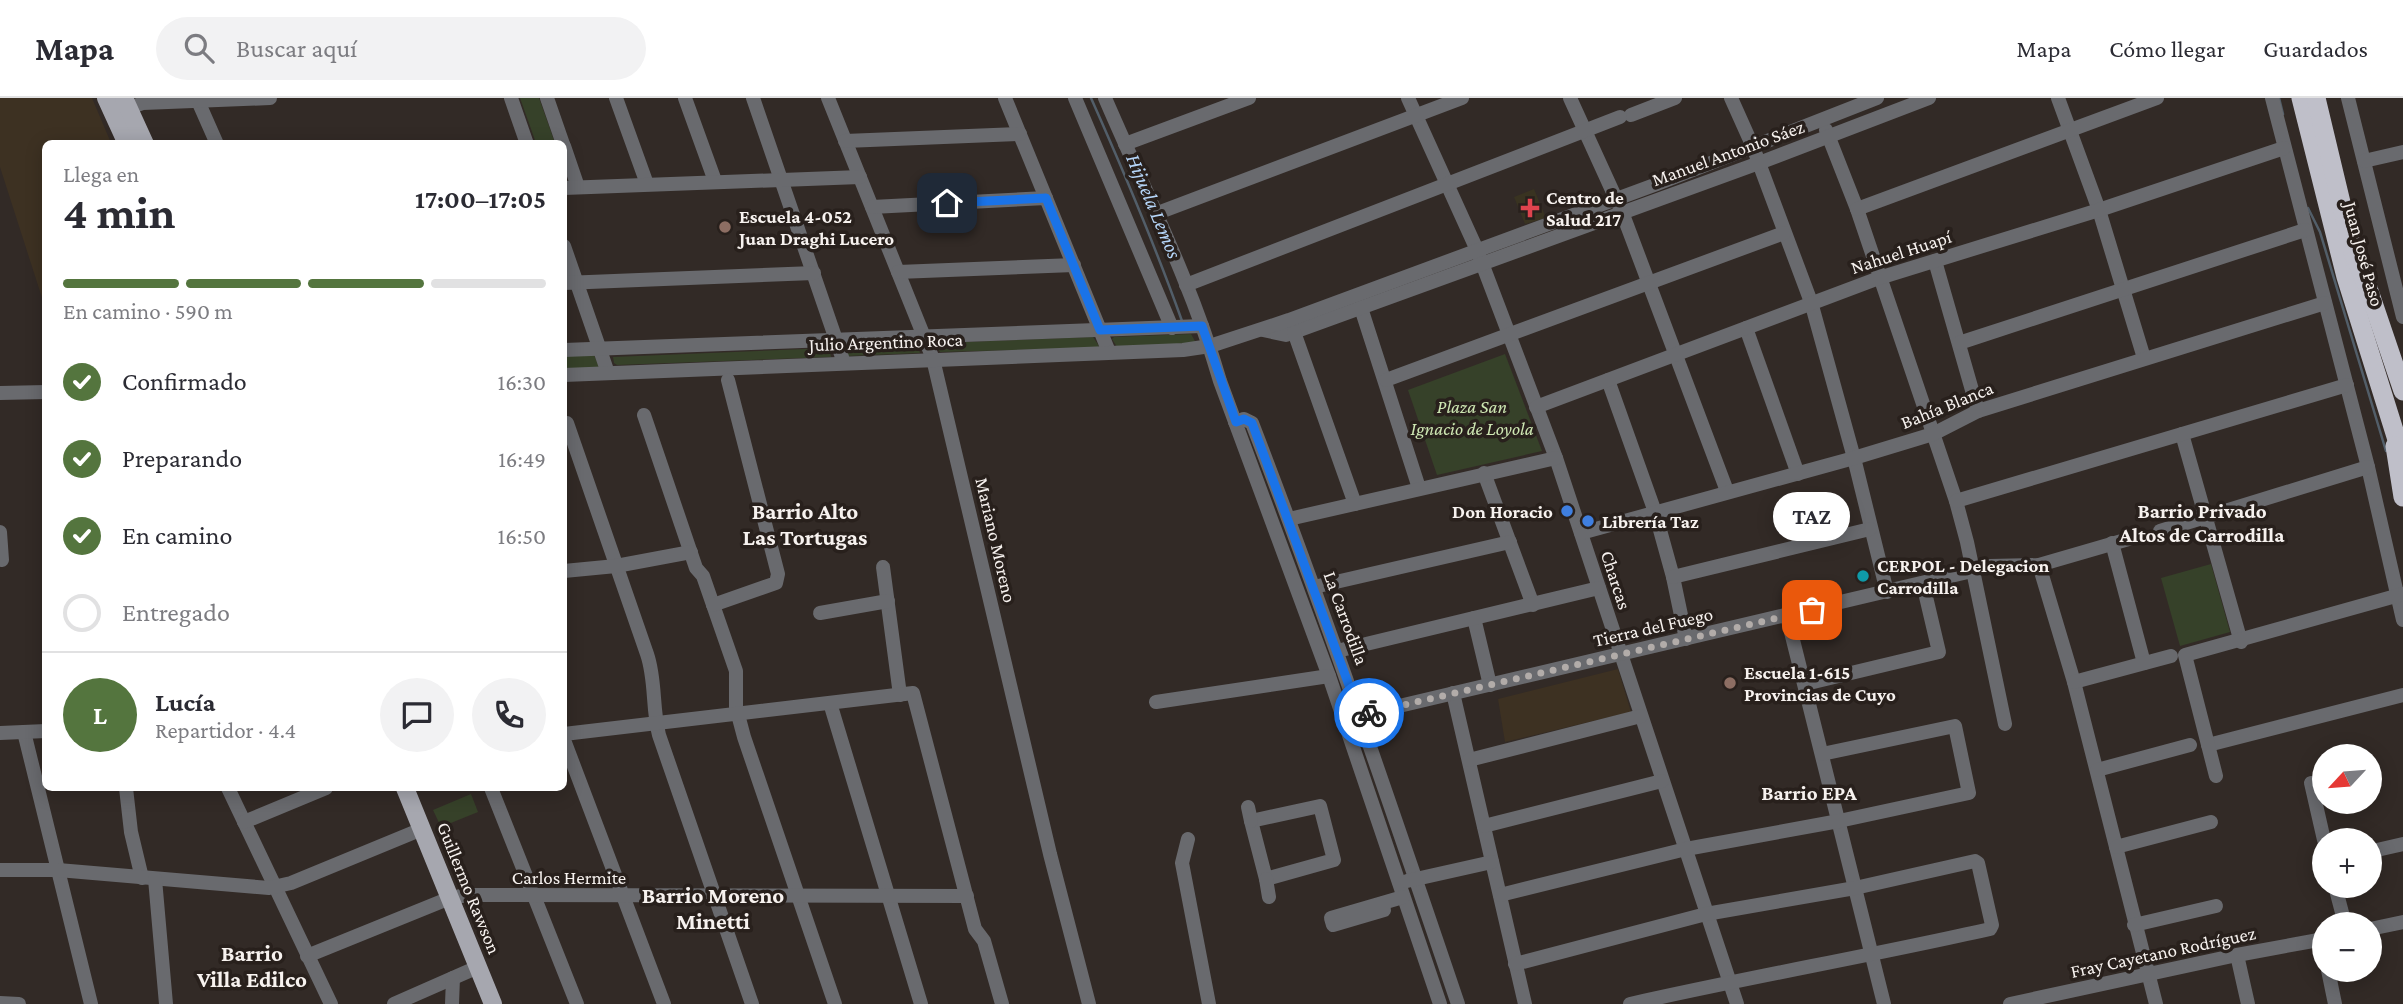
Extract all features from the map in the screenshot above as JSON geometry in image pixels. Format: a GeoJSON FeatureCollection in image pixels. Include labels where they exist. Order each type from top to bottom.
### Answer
{"type":"FeatureCollection","features":[{"type":"Feature","properties":{"kind":"highway"},"geometry":{"type":"LineString","coordinates":[[2294,98],[2334,234]]}},
{"type":"Feature","properties":{"kind":"highway","name":"Juan José Paso"},"geometry":{"type":"LineString","coordinates":[[2301,98],[2334,234],[2361,327],[2395,415]]}},
{"type":"Feature","properties":{"kind":"highway","name":"Juan José Paso"},"geometry":{"type":"LineString","coordinates":[[2316,98],[2395,415],[2403,459]]}},
{"type":"Feature","properties":{"kind":"highway"},"geometry":{"type":"LineString","coordinates":[[2322,98],[2334,163]]}},
{"type":"Feature","properties":{"kind":"highway"},"geometry":{"type":"LineString","coordinates":[[2353,252],[2403,391]]}},
{"type":"Feature","properties":{"kind":"highway"},"geometry":{"type":"LineString","coordinates":[[2395,415],[2403,497]]}},
{"type":"Feature","properties":{"kind":"main road"},"geometry":{"type":"LineString","coordinates":[[106,98],[125,140]]}},
{"type":"Feature","properties":{"kind":"main road"},"geometry":{"type":"LineString","coordinates":[[127,103],[143,140]]}},
{"type":"Feature","properties":{"kind":"main road","name":"Guillermo Rawson"},"geometry":{"type":"LineString","coordinates":[[406,791],[493,1004]]}},
{"type":"Feature","properties":{"kind":"street"},"geometry":{"type":"LineString","coordinates":[[127,103],[270,98]]}},
{"type":"Feature","properties":{"kind":"street"},"geometry":{"type":"LineString","coordinates":[[511,98],[526,140]]}},
{"type":"Feature","properties":{"kind":"street"},"geometry":{"type":"LineString","coordinates":[[547,98],[561,140]]}},
{"type":"Feature","properties":{"kind":"street"},"geometry":{"type":"LineString","coordinates":[[616,98],[647,184]]}},
{"type":"Feature","properties":{"kind":"street"},"geometry":{"type":"LineString","coordinates":[[685,98],[715,181]]}},
{"type":"Feature","properties":{"kind":"street"},"geometry":{"type":"LineString","coordinates":[[753,98],[844,363]]}},
{"type":"Feature","properties":{"kind":"street","name":"Mariano Moreno"},"geometry":{"type":"LineString","coordinates":[[828,98],[933,359],[1050,854],[1089,1004]]}},
{"type":"Feature","properties":{"kind":"street"},"geometry":{"type":"LineString","coordinates":[[1005,98],[1109,352]]}},
{"type":"Feature","properties":{"kind":"street"},"geometry":{"type":"LineString","coordinates":[[1075,98],[1172,328]]}},
{"type":"Feature","properties":{"kind":"street","name":"La Carrodilla"},"geometry":{"type":"LineString","coordinates":[[1105,98],[1210,346],[1329,676],[1440,1004]]}},
{"type":"Feature","properties":{"kind":"street"},"geometry":{"type":"LineString","coordinates":[[1125,144],[1249,98]]}},
{"type":"Feature","properties":{"kind":"street","name":"Charcas"},"geometry":{"type":"LineString","coordinates":[[1408,98],[1480,257],[1556,458],[1737,1004]]}},
{"type":"Feature","properties":{"kind":"street"},"geometry":{"type":"LineString","coordinates":[[1155,214],[1462,98]]}},
{"type":"Feature","properties":{"kind":"street"},"geometry":{"type":"LineString","coordinates":[[1570,98],[1619,206],[1673,355],[1727,491]]}},
{"type":"Feature","properties":{"kind":"street"},"geometry":{"type":"LineString","coordinates":[[1186,285],[1584,130],[1675,98]]}},
{"type":"Feature","properties":{"kind":"street"},"geometry":{"type":"LineString","coordinates":[[1731,98],[1753,147],[1811,302],[1854,458],[1886,592]]}},
{"type":"Feature","properties":{"kind":"street","name":"Manuel Antonio Sáez"},"geometry":{"type":"LineString","coordinates":[[1210,346],[1480,257],[1619,206],[1759,163],[1929,98]]}},
{"type":"Feature","properties":{"kind":"street"},"geometry":{"type":"LineString","coordinates":[[2058,98],[2099,210],[2144,358]]}},
{"type":"Feature","properties":{"kind":"street"},"geometry":{"type":"LineString","coordinates":[[1857,209],[2157,98]]}},
{"type":"Feature","properties":{"kind":"street"},"geometry":{"type":"LineString","coordinates":[[2272,98],[2368,467],[2400,594],[2403,617]]}},
{"type":"Feature","properties":{"kind":"street"},"geometry":{"type":"LineString","coordinates":[[2348,98],[2403,317]]}},
{"type":"Feature","properties":{"kind":"street","name":"Manuel Antonio Sáez"},"geometry":{"type":"LineString","coordinates":[[1619,206],[1871,99]]}},
{"type":"Feature","properties":{"kind":"street"},"geometry":{"type":"LineString","coordinates":[[198,101],[215,140]]}},
{"type":"Feature","properties":{"kind":"street"},"geometry":{"type":"LineString","coordinates":[[1823,121],[1857,209],[1956,501],[2005,724]]}},
{"type":"Feature","properties":{"kind":"street"},"geometry":{"type":"LineString","coordinates":[[845,141],[1020,134]]}},
{"type":"Feature","properties":{"kind":"street","name":"Nahuel Huapí"},"geometry":{"type":"LineString","coordinates":[[1536,408],[1879,278],[2099,210],[2284,148]]}},
{"type":"Feature","properties":{"kind":"street"},"geometry":{"type":"LineString","coordinates":[[2364,161],[2403,152]]}},
{"type":"Feature","properties":{"kind":"street"},"geometry":{"type":"LineString","coordinates":[[567,166],[571,187],[860,177]]}},
{"type":"Feature","properties":{"kind":"street"},"geometry":{"type":"LineString","coordinates":[[872,207],[1046,198]]}},
{"type":"Feature","properties":{"kind":"street"},"geometry":{"type":"LineString","coordinates":[[1959,343],[2305,230]]}},
{"type":"Feature","properties":{"kind":"street"},"geometry":{"type":"LineString","coordinates":[[1386,380],[1784,233]]}},
{"type":"Feature","properties":{"kind":"street","name":"Manuel Antonio Sáez"},"geometry":{"type":"LineString","coordinates":[[1263,330],[1283,335],[1294,332],[1361,308],[1480,257]]}},
{"type":"Feature","properties":{"kind":"street"},"geometry":{"type":"LineString","coordinates":[[1935,261],[1978,411]]}},
{"type":"Feature","properties":{"kind":"street"},"geometry":{"type":"LineString","coordinates":[[567,264],[570,283],[601,349],[608,373]]}},
{"type":"Feature","properties":{"kind":"street"},"geometry":{"type":"LineString","coordinates":[[898,272],[1074,265]]}},
{"type":"Feature","properties":{"kind":"street"},"geometry":{"type":"LineString","coordinates":[[570,283],[814,273]]}},
{"type":"Feature","properties":{"kind":"street","name":"Bahía Blanca"},"geometry":{"type":"LineString","coordinates":[[1581,533],[1933,434],[1978,411],[2325,303]]}},
{"type":"Feature","properties":{"kind":"street"},"geometry":{"type":"LineString","coordinates":[[1361,308],[1419,488]]}},
{"type":"Feature","properties":{"kind":"street","name":"Julio Argentino Roca"},"geometry":{"type":"LineString","coordinates":[[567,350],[1202,326]]}},
{"type":"Feature","properties":{"kind":"street"},"geometry":{"type":"LineString","coordinates":[[1745,328],[1798,474]]}},
{"type":"Feature","properties":{"kind":"street"},"geometry":{"type":"LineString","coordinates":[[1294,332],[1355,504]]}},
{"type":"Feature","properties":{"kind":"street","name":"Julio Argentino Roca"},"geometry":{"type":"LineString","coordinates":[[567,375],[1183,351],[1210,346]]}},
{"type":"Feature","properties":{"kind":"street"},"geometry":{"type":"LineString","coordinates":[[713,605],[776,583],[778,574],[727,380]]}},
{"type":"Feature","properties":{"kind":"street"},"geometry":{"type":"LineString","coordinates":[[1608,380],[1655,512],[1686,639]]}},
{"type":"Feature","properties":{"kind":"street"},"geometry":{"type":"LineString","coordinates":[[1956,501],[2347,385]]}},
{"type":"Feature","properties":{"kind":"street"},"geometry":{"type":"LineString","coordinates":[[0,393],[42,392]]}},
{"type":"Feature","properties":{"kind":"street"},"geometry":{"type":"LineString","coordinates":[[644,415],[696,568],[703,576],[736,671],[738,714],[835,1004]]}},
{"type":"Feature","properties":{"kind":"street","name":"La Carrodilla"},"geometry":{"type":"LineString","coordinates":[[1236,422],[1244,419],[1252,423],[1289,519],[1360,715],[1458,1004]]}},
{"type":"Feature","properties":{"kind":"street"},"geometry":{"type":"LineString","coordinates":[[567,423],[652,670],[656,722],[752,1004]]}},
{"type":"Feature","properties":{"kind":"street"},"geometry":{"type":"LineString","coordinates":[[2182,433],[2241,642]]}},
{"type":"Feature","properties":{"kind":"street"},"geometry":{"type":"LineString","coordinates":[[1289,519],[1556,458]]}},
{"type":"Feature","properties":{"kind":"street"},"geometry":{"type":"LineString","coordinates":[[2160,531],[2368,467]]}},
{"type":"Feature","properties":{"kind":"street"},"geometry":{"type":"LineString","coordinates":[[1484,474],[1533,605]]}},
{"type":"Feature","properties":{"kind":"street"},"geometry":{"type":"LineString","coordinates":[[1673,577],[1870,529]]}},
{"type":"Feature","properties":{"kind":"street"},"geometry":{"type":"LineString","coordinates":[[0,532],[2,560]]}},
{"type":"Feature","properties":{"kind":"street"},"geometry":{"type":"LineString","coordinates":[[1990,566],[2039,565],[2139,536]]}},
{"type":"Feature","properties":{"kind":"street"},"geometry":{"type":"LineString","coordinates":[[1314,587],[1510,542]]}},
{"type":"Feature","properties":{"kind":"street"},"geometry":{"type":"LineString","coordinates":[[2112,544],[2144,663]]}},
{"type":"Feature","properties":{"kind":"street"},"geometry":{"type":"LineString","coordinates":[[567,571],[616,566],[691,552]]}},
{"type":"Feature","properties":{"kind":"street"},"geometry":{"type":"LineString","coordinates":[[2039,565],[2074,682],[2156,1004]]}},
{"type":"Feature","properties":{"kind":"street"},"geometry":{"type":"LineString","coordinates":[[884,567],[888,601],[907,694],[975,929],[985,941],[1002,1004]]}},
{"type":"Feature","properties":{"kind":"street","name":"Tierra del Fuego"},"geometry":{"type":"LineString","coordinates":[[1344,719],[1972,571]]}},
{"type":"Feature","properties":{"kind":"street"},"geometry":{"type":"LineString","coordinates":[[1805,684],[1939,652],[1923,584]]}},
{"type":"Feature","properties":{"kind":"street"},"geometry":{"type":"LineString","coordinates":[[1337,651],[1599,588]]}},
{"type":"Feature","properties":{"kind":"street"},"geometry":{"type":"LineString","coordinates":[[2074,682],[2144,663],[2241,642],[2400,594]]}},
{"type":"Feature","properties":{"kind":"street"},"geometry":{"type":"LineString","coordinates":[[820,613],[888,601]]}},
{"type":"Feature","properties":{"kind":"street"},"geometry":{"type":"LineString","coordinates":[[1787,616],[1884,1004]]}},
{"type":"Feature","properties":{"kind":"street"},"geometry":{"type":"LineString","coordinates":[[1474,618],[1490,685]]}},
{"type":"Feature","properties":{"kind":"street"},"geometry":{"type":"LineString","coordinates":[[2178,656],[2216,776]]}},
{"type":"Feature","properties":{"kind":"street"},"geometry":{"type":"LineString","coordinates":[[1156,702],[1329,676]]}},
{"type":"Feature","properties":{"kind":"street"},"geometry":{"type":"LineString","coordinates":[[1453,693],[1525,1004]]}},
{"type":"Feature","properties":{"kind":"street"},"geometry":{"type":"LineString","coordinates":[[567,734],[907,694]]}},
{"type":"Feature","properties":{"kind":"street"},"geometry":{"type":"LineString","coordinates":[[2208,745],[2403,695]]}},
{"type":"Feature","properties":{"kind":"street"},"geometry":{"type":"LineString","coordinates":[[830,703],[921,1004]]}},
{"type":"Feature","properties":{"kind":"street"},"geometry":{"type":"LineString","coordinates":[[1469,760],[1641,716]]}},
{"type":"Feature","properties":{"kind":"street"},"geometry":{"type":"LineString","coordinates":[[1500,895],[1686,849],[1839,821],[1969,793],[1955,726],[1822,754]]}},
{"type":"Feature","properties":{"kind":"street"},"geometry":{"type":"LineString","coordinates":[[0,733],[42,731]]}},
{"type":"Feature","properties":{"kind":"street"},"geometry":{"type":"LineString","coordinates":[[24,732],[91,1004]]}},
{"type":"Feature","properties":{"kind":"street"},"geometry":{"type":"LineString","coordinates":[[2096,770],[2190,745]]}},
{"type":"Feature","properties":{"kind":"street"},"geometry":{"type":"LineString","coordinates":[[567,748],[664,1004]]}},
{"type":"Feature","properties":{"kind":"street"},"geometry":{"type":"LineString","coordinates":[[1484,826],[1662,781]]}},
{"type":"Feature","properties":{"kind":"street"},"geometry":{"type":"LineString","coordinates":[[2311,783],[2322,828]]}},
{"type":"Feature","properties":{"kind":"street"},"geometry":{"type":"LineString","coordinates":[[126,791],[131,832],[148,878],[166,1004]]}},
{"type":"Feature","properties":{"kind":"street"},"geometry":{"type":"LineString","coordinates":[[229,791],[331,1004]]}},
{"type":"Feature","properties":{"kind":"street"},"geometry":{"type":"LineString","coordinates":[[244,822],[319,791]]}},
{"type":"Feature","properties":{"kind":"street"},"geometry":{"type":"LineString","coordinates":[[492,791],[577,1004]]}},
{"type":"Feature","properties":{"kind":"street"},"geometry":{"type":"LineString","coordinates":[[1266,879],[1334,860],[1320,806],[1249,814],[1269,898]]}},
{"type":"Feature","properties":{"kind":"street"},"geometry":{"type":"LineString","coordinates":[[2116,848],[2211,822]]}},
{"type":"Feature","properties":{"kind":"street"},"geometry":{"type":"LineString","coordinates":[[0,870],[58,870],[275,887],[422,829]]}},
{"type":"Feature","properties":{"kind":"street"},"geometry":{"type":"LineString","coordinates":[[1188,839],[1182,863],[1209,1004]]}},
{"type":"Feature","properties":{"kind":"street"},"geometry":{"type":"LineString","coordinates":[[2382,849],[2403,844]]}},
{"type":"Feature","properties":{"kind":"street"},"geometry":{"type":"LineString","coordinates":[[1382,903],[1416,879],[1492,862]]}},
{"type":"Feature","properties":{"kind":"street"},"geometry":{"type":"LineString","coordinates":[[1516,964],[1706,914],[1855,888],[1977,862],[1992,927],[1871,955],[1729,981],[1630,1004]]}},
{"type":"Feature","properties":{"kind":"street","name":"Carlos Hermite"},"geometry":{"type":"LineString","coordinates":[[307,956],[450,898],[467,895],[967,896]]}},
{"type":"Feature","properties":{"kind":"street"},"geometry":{"type":"LineString","coordinates":[[2134,925],[2216,906]]}},
{"type":"Feature","properties":{"kind":"street"},"geometry":{"type":"LineString","coordinates":[[2382,926],[2403,922]]}},
{"type":"Feature","properties":{"kind":"street","name":"Fray Cayetano Rodríguez"},"geometry":{"type":"LineString","coordinates":[[2010,1004],[2237,955],[2312,944]]}},
{"type":"Feature","properties":{"kind":"street"},"geometry":{"type":"LineString","coordinates":[[2237,955],[2248,1004]]}},
{"type":"Feature","properties":{"kind":"street"},"geometry":{"type":"LineString","coordinates":[[394,1004],[478,967]]}},
{"type":"Feature","properties":{"kind":"street"},"geometry":{"type":"LineString","coordinates":[[452,1004],[453,978]]}},
{"type":"Feature","properties":{"kind":"street"},"geometry":{"type":"LineString","coordinates":[[2330,982],[2335,1004]]}},
{"type":"Feature","properties":{"kind":"street"},"geometry":{"type":"LineString","coordinates":[[0,1003],[19,1004]]}},
{"type":"Feature","properties":{"kind":"shaded area"},"geometry":{"type":"Polygon","coordinates":[[[0,98],[92,98],[110,140],[42,140],[42,298],[0,167],[0,98]]]}},
{"type":"Feature","properties":{"kind":"shaded area","name":"Centro de Salud 217"},"geometry":{"type":"Polygon","coordinates":[[[1534,189],[1546,218],[1525,224],[1514,197],[1534,189]]]}},
{"type":"Feature","properties":{"kind":"shaded area"},"geometry":{"type":"Polygon","coordinates":[[[1618,669],[1631,712],[1505,742],[1498,699],[1618,669]]]}},
{"type":"Feature","properties":{"kind":"green space"},"geometry":{"type":"Polygon","coordinates":[[[520,98],[539,98],[554,140],[535,140],[520,98]]]}},
{"type":"Feature","properties":{"kind":"green space"},"geometry":{"type":"Polygon","coordinates":[[[1191,334],[1196,343],[1117,347],[1112,339],[1114,337],[1191,334]]]}},
{"type":"Feature","properties":{"kind":"green space"},"geometry":{"type":"Polygon","coordinates":[[[1093,337],[1099,346],[1097,348],[940,352],[936,345],[937,343],[1093,337]]]}},
{"type":"Feature","properties":{"kind":"green space"},"geometry":{"type":"Polygon","coordinates":[[[917,344],[920,353],[848,356],[845,349],[846,347],[917,344]]]}},
{"type":"Feature","properties":{"kind":"green space"},"geometry":{"type":"Polygon","coordinates":[[[829,348],[831,357],[617,365],[613,357],[829,348]]]}},
{"type":"Feature","properties":{"kind":"green space","name":"Plaza San Ignacio de Loyola"},"geometry":{"type":"Polygon","coordinates":[[[1505,354],[1542,451],[1437,475],[1408,390],[1505,354]]]}},
{"type":"Feature","properties":{"kind":"green space"},"geometry":{"type":"Polygon","coordinates":[[[594,355],[599,366],[567,369],[567,356],[594,355]]]}},
{"type":"Feature","properties":{"kind":"green space"},"geometry":{"type":"Polygon","coordinates":[[[2211,564],[2230,632],[2180,646],[2161,578],[2211,564]]]}},
{"type":"Feature","properties":{"kind":"green space"},"geometry":{"type":"Polygon","coordinates":[[[471,794],[478,812],[441,827],[433,810],[471,794]]]}},
{"type":"Feature","properties":{"kind":"waterway","name":"Hijuela Lemos"},"geometry":{"type":"LineString","coordinates":[[1091,98],[1139,209],[1182,321]]}},
{"type":"Feature","properties":{"kind":"waterway"},"geometry":{"type":"LineString","coordinates":[[2279,98],[2283,114]]}},
{"type":"Feature","properties":{"kind":"waterway"},"geometry":{"type":"LineString","coordinates":[[2308,208],[2320,232],[2386,451]]}},
{"type":"Feature","properties":{"kind":"way so far"},"geometry":{"type":"LineString","coordinates":[[1369,713],[1812,610]]}},
{"type":"Feature","properties":{"kind":"place","name":"Centro de Salud 217"},"geometry":{"type":"Point","coordinates":[1530,208]}},
{"type":"Feature","properties":{"kind":"place","name":"Escuela 4-052 Juan Draghi Lucero"},"geometry":{"type":"Point","coordinates":[725,227]}},
{"type":"Feature","properties":{"kind":"place","name":"Don Horacio"},"geometry":{"type":"Point","coordinates":[1567,511]}},
{"type":"Feature","properties":{"kind":"place","name":"Librería Taz"},"geometry":{"type":"Point","coordinates":[1588,521]}},
{"type":"Feature","properties":{"kind":"place","name":"CERPOL - Delegacion Carrodilla"},"geometry":{"type":"Point","coordinates":[1863,576]}},
{"type":"Feature","properties":{"kind":"place","name":"TAZ"},"geometry":{"type":"Point","coordinates":[1812,610]}},
{"type":"Feature","properties":{"kind":"place","name":"Escuela 1-615 Provincias de Cuyo"},"geometry":{"type":"Point","coordinates":[1730,683]}},
{"type":"Feature","properties":{"kind":"district","name":"Barrio Privado Altos de Carrodilla"},"geometry":{"type":"Point","coordinates":[2202,523]}},
{"type":"Feature","properties":{"kind":"district","name":"Barrio Alto Las Tortugas"},"geometry":{"type":"Point","coordinates":[805,524]}},
{"type":"Feature","properties":{"kind":"district","name":"Barrio EPA"},"geometry":{"type":"Point","coordinates":[1809,793]}},
{"type":"Feature","properties":{"kind":"district","name":"Barrio Moreno Minetti"},"geometry":{"type":"Point","coordinates":[713,908]}},
{"type":"Feature","properties":{"kind":"district","name":"Barrio Villa Edilco"},"geometry":{"type":"Point","coordinates":[252,966]}},
{"type":"Feature","properties":{"kind":"route"},"geometry":{"type":"LineString","coordinates":[[947,203],[1046,198],[1100,330],[1202,326],[1236,422],[1244,419],[1252,423],[1360,715],[1369,713]]}}]}
